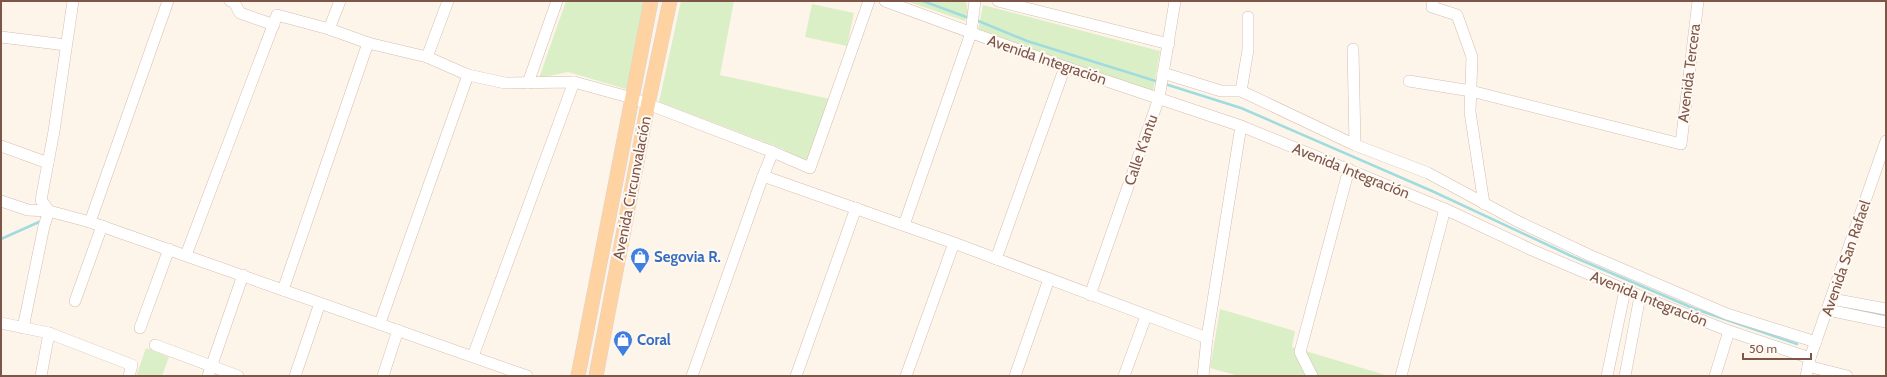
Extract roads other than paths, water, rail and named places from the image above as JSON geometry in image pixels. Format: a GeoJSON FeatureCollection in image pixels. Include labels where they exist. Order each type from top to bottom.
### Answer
{"type":"FeatureCollection","features":[{"type":"Feature","properties":{"kind":"main road","name":"Avenida Circunvalación"},"geometry":{"type":"LineString","coordinates":[[578,376],[651,1]]}},
{"type":"Feature","properties":{"kind":"main road","name":"Avenida Circunvalación"},"geometry":{"type":"LineString","coordinates":[[596,376],[648,104],[670,1]]}},
{"type":"Feature","properties":{"kind":"street"},"geometry":{"type":"LineString","coordinates":[[49,211],[41,200],[73,1]]}},
{"type":"Feature","properties":{"kind":"street"},"geometry":{"type":"LineString","coordinates":[[90,222],[168,1]]}},
{"type":"Feature","properties":{"kind":"street"},"geometry":{"type":"LineString","coordinates":[[233,1],[240,13],[274,25]]}},
{"type":"Feature","properties":{"kind":"street"},"geometry":{"type":"LineString","coordinates":[[329,29],[340,1]]}},
{"type":"Feature","properties":{"kind":"street"},"geometry":{"type":"LineString","coordinates":[[427,57],[448,1]]}},
{"type":"Feature","properties":{"kind":"street"},"geometry":{"type":"LineString","coordinates":[[528,83],[557,1]]}},
{"type":"Feature","properties":{"kind":"street"},"geometry":{"type":"LineString","coordinates":[[186,255],[277,15],[329,29],[368,43],[427,57],[468,75],[505,83],[574,82],[632,98],[774,152],[810,168],[869,1]]}},
{"type":"Feature","properties":{"kind":"street","name":"Avenida Integración"},"geometry":{"type":"LineString","coordinates":[[885,1],[1065,67],[1161,85],[1220,91],[1241,91],[1355,145],[1428,173],[1484,204],[1589,255],[1728,314],[1816,342]]}},
{"type":"Feature","properties":{"kind":"street"},"geometry":{"type":"LineString","coordinates":[[904,225],[971,33],[975,1]]}},
{"type":"Feature","properties":{"kind":"street"},"geometry":{"type":"LineString","coordinates":[[998,1],[1169,44]]}},
{"type":"Feature","properties":{"kind":"street","name":"Calle K'antu"},"geometry":{"type":"LineString","coordinates":[[1090,295],[1161,85],[1175,1]]}},
{"type":"Feature","properties":{"kind":"street"},"geometry":{"type":"LineString","coordinates":[[1433,1],[1432,7],[1456,14],[1472,57],[1470,112],[1484,204]]}},
{"type":"Feature","properties":{"kind":"street","name":"Avenida Tercera"},"geometry":{"type":"LineString","coordinates":[[1471,91],[1680,144],[1698,1]]}},
{"type":"Feature","properties":{"kind":"street"},"geometry":{"type":"LineString","coordinates":[[1241,91],[1248,50],[1248,17]]}},
{"type":"Feature","properties":{"kind":"street"},"geometry":{"type":"LineString","coordinates":[[1,37],[66,45]]}},
{"type":"Feature","properties":{"kind":"street"},"geometry":{"type":"LineString","coordinates":[[283,290],[368,43]]}},
{"type":"Feature","properties":{"kind":"street"},"geometry":{"type":"LineString","coordinates":[[1353,49],[1355,145]]}},
{"type":"Feature","properties":{"kind":"street"},"geometry":{"type":"LineString","coordinates":[[996,259],[1065,67]]}},
{"type":"Feature","properties":{"kind":"street"},"geometry":{"type":"LineString","coordinates":[[380,323],[468,75]]}},
{"type":"Feature","properties":{"kind":"street"},"geometry":{"type":"LineString","coordinates":[[1409,81],[1471,91]]}},
{"type":"Feature","properties":{"kind":"street"},"geometry":{"type":"LineString","coordinates":[[473,356],[574,82]]}},
{"type":"Feature","properties":{"kind":"street","name":"Avenida Integración"},"geometry":{"type":"LineString","coordinates":[[1161,85],[1241,126],[1445,209],[1532,250],[1625,290],[1729,331],[1808,367],[1847,376]]}},
{"type":"Feature","properties":{"kind":"street"},"geometry":{"type":"LineString","coordinates":[[1203,376],[1207,338],[1241,126]]}},
{"type":"Feature","properties":{"kind":"street","name":"Avenida San Rafael"},"geometry":{"type":"LineString","coordinates":[[1808,367],[1886,141]]}},
{"type":"Feature","properties":{"kind":"street"},"geometry":{"type":"LineString","coordinates":[[1,146],[48,163]]}},
{"type":"Feature","properties":{"kind":"street"},"geometry":{"type":"LineString","coordinates":[[692,376],[763,176],[774,152]]}},
{"type":"Feature","properties":{"kind":"street"},"geometry":{"type":"LineString","coordinates":[[1312,376],[1300,352],[1349,169]]}},
{"type":"Feature","properties":{"kind":"street"},"geometry":{"type":"LineString","coordinates":[[763,176],[954,243],[1207,338]]}},
{"type":"Feature","properties":{"kind":"street"},"geometry":{"type":"LineString","coordinates":[[1,201],[28,210],[49,211],[90,222],[527,376]]}},
{"type":"Feature","properties":{"kind":"street"},"geometry":{"type":"LineString","coordinates":[[796,376],[856,208]]}},
{"type":"Feature","properties":{"kind":"street"},"geometry":{"type":"LineString","coordinates":[[1401,376],[1445,209]]}},
{"type":"Feature","properties":{"kind":"street"},"geometry":{"type":"LineString","coordinates":[[24,328],[44,226],[49,211]]}},
{"type":"Feature","properties":{"kind":"street"},"geometry":{"type":"LineString","coordinates":[[75,301],[102,226]]}},
{"type":"Feature","properties":{"kind":"street"},"geometry":{"type":"LineString","coordinates":[[906,376],[954,243]]}},
{"type":"Feature","properties":{"kind":"street"},"geometry":{"type":"LineString","coordinates":[[140,328],[169,249]]}},
{"type":"Feature","properties":{"kind":"street"},"geometry":{"type":"LineString","coordinates":[[210,371],[243,275]]}},
{"type":"Feature","properties":{"kind":"street"},"geometry":{"type":"LineString","coordinates":[[1015,376],[1049,279]]}},
{"type":"Feature","properties":{"kind":"street"},"geometry":{"type":"LineString","coordinates":[[1607,376],[1625,290]]}},
{"type":"Feature","properties":{"kind":"street"},"geometry":{"type":"LineString","coordinates":[[1625,376],[1640,296]]}},
{"type":"Feature","properties":{"kind":"street"},"geometry":{"type":"LineString","coordinates":[[1832,299],[1886,309]]}},
{"type":"Feature","properties":{"kind":"street"},"geometry":{"type":"LineString","coordinates":[[295,376],[320,303]]}},
{"type":"Feature","properties":{"kind":"street"},"geometry":{"type":"LineString","coordinates":[[1828,310],[1886,322]]}},
{"type":"Feature","properties":{"kind":"street"},"geometry":{"type":"LineString","coordinates":[[1124,376],[1146,316]]}},
{"type":"Feature","properties":{"kind":"street"},"geometry":{"type":"LineString","coordinates":[[1,323],[49,333],[132,365],[129,376]]}},
{"type":"Feature","properties":{"kind":"street"},"geometry":{"type":"LineString","coordinates":[[383,376],[398,330]]}},
{"type":"Feature","properties":{"kind":"street"},"geometry":{"type":"LineString","coordinates":[[1715,376],[1729,331]]}},
{"type":"Feature","properties":{"kind":"street"},"geometry":{"type":"LineString","coordinates":[[41,376],[49,333]]}},
{"type":"Feature","properties":{"kind":"street"},"geometry":{"type":"LineString","coordinates":[[155,345],[210,371],[238,376]]}},
{"type":"Feature","properties":{"kind":"waterway"},"geometry":{"type":"LineString","coordinates":[[923,1],[969,18]]}},
{"type":"Feature","properties":{"kind":"waterway"},"geometry":{"type":"LineString","coordinates":[[976,20],[1027,41],[1159,82]]}},
{"type":"Feature","properties":{"kind":"waterway"},"geometry":{"type":"LineString","coordinates":[[1165,84],[1241,108],[1432,191],[1569,255],[1695,309],[1797,344]]}},
{"type":"Feature","properties":{"kind":"waterway"},"geometry":{"type":"LineString","coordinates":[[1,239],[39,222]]}},
{"type":"Feature","properties":{"kind":"waterway"},"geometry":{"type":"LineString","coordinates":[[1843,307],[1886,316]]}},
{"type":"Feature","properties":{"kind":"place","name":"Segovia R."},"geometry":{"type":"Point","coordinates":[640,274]}},
{"type":"Feature","properties":{"kind":"place","name":"Coral"},"geometry":{"type":"Point","coordinates":[623,357]}}]}
